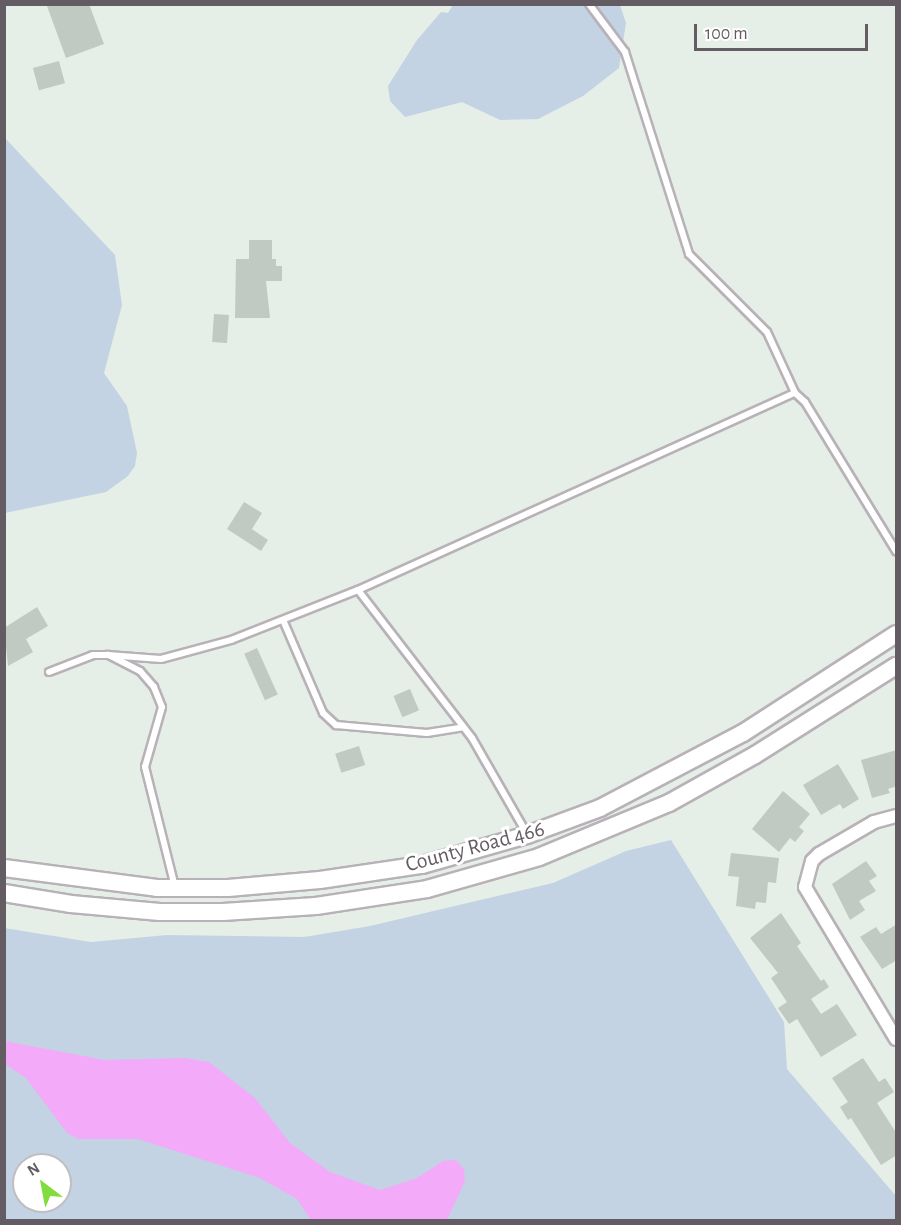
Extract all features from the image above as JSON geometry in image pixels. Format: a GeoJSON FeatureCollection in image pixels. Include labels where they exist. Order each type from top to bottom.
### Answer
{"type":"FeatureCollection","features":[{"type":"Feature","properties":{"kind":"main road","name":"County Road 466"},"geometry":{"type":"LineString","coordinates":[[4,868],[75,880],[176,888],[320,880],[422,865],[527,835],[600,808],[742,733],[897,634]]}},
{"type":"Feature","properties":{"kind":"main road","name":"County Road 466"},"geometry":{"type":"LineString","coordinates":[[4,893],[138,910],[224,912],[316,906],[427,889],[506,866],[606,832],[669,803],[755,755],[897,666]]}},
{"type":"Feature","properties":{"kind":"main road"},"geometry":{"type":"LineString","coordinates":[[506,866],[523,855],[529,845],[527,835]]}},
{"type":"Feature","properties":{"kind":"street"},"geometry":{"type":"LineString","coordinates":[[897,816],[874,822],[819,854],[809,868],[805,888],[897,1039]]}},
{"type":"Feature","properties":{"kind":"lane"},"geometry":{"type":"LineString","coordinates":[[589,4],[625,52],[688,254],[767,332],[795,393],[805,402],[897,551]]}},
{"type":"Feature","properties":{"kind":"lane"},"geometry":{"type":"LineString","coordinates":[[49,672],[93,656],[162,659],[231,640],[358,590],[795,393]]}},
{"type":"Feature","properties":{"kind":"lane"},"geometry":{"type":"LineString","coordinates":[[358,590],[463,727],[527,835]]}},
{"type":"Feature","properties":{"kind":"lane"},"geometry":{"type":"LineString","coordinates":[[283,620],[323,713],[336,725],[427,733],[463,727]]}},
{"type":"Feature","properties":{"kind":"lane"},"geometry":{"type":"LineString","coordinates":[[108,655],[140,671],[154,687],[162,707],[145,767],[176,888]]}},
{"type":"Feature","properties":{"kind":"shaded area"},"geometry":{"type":"Polygon","coordinates":[[[453,5],[620,5],[626,23],[619,68],[583,96],[538,119],[500,120],[462,102],[405,117],[390,101],[388,86],[417,40],[441,12],[448,13],[453,5]]]}},
{"type":"Feature","properties":{"kind":"shaded area"},"geometry":{"type":"Polygon","coordinates":[[[4,137],[115,255],[122,305],[104,373],[127,406],[137,453],[135,466],[128,476],[106,492],[5,513],[4,137]]]}},
{"type":"Feature","properties":{"kind":"shaded area"},"geometry":{"type":"Polygon","coordinates":[[[671,840],[784,1022],[787,1069],[896,1196],[896,1220],[5,1220],[4,928],[91,942],[167,935],[304,937],[370,926],[553,883],[626,851],[671,840]]]}},
{"type":"Feature","properties":{"kind":"shaded area"},"geometry":{"type":"Polygon","coordinates":[[[4,1041],[105,1060],[185,1058],[209,1062],[255,1098],[290,1143],[330,1172],[380,1190],[417,1178],[443,1161],[456,1160],[464,1169],[465,1181],[447,1220],[311,1220],[297,1199],[260,1178],[138,1139],[78,1139],[67,1133],[26,1078],[5,1064],[4,1041]]]}},
{"type":"Feature","properties":{"kind":"building"},"geometry":{"type":"Polygon","coordinates":[[[89,4],[104,44],[66,58],[47,6],[89,4]]]}},
{"type":"Feature","properties":{"kind":"building"},"geometry":{"type":"Polygon","coordinates":[[[59,61],[65,83],[39,90],[33,68],[59,61]]]}},
{"type":"Feature","properties":{"kind":"building"},"geometry":{"type":"Polygon","coordinates":[[[249,240],[272,240],[272,259],[276,259],[276,266],[282,266],[282,281],[266,281],[270,318],[235,318],[236,259],[249,259],[249,240]]]}},
{"type":"Feature","properties":{"kind":"building"},"geometry":{"type":"Polygon","coordinates":[[[214,314],[229,315],[227,343],[212,342],[214,314]]]}},
{"type":"Feature","properties":{"kind":"building"},"geometry":{"type":"Polygon","coordinates":[[[244,502],[262,513],[252,529],[268,540],[261,551],[227,529],[244,502]]]}},
{"type":"Feature","properties":{"kind":"building"},"geometry":{"type":"Polygon","coordinates":[[[37,607],[48,626],[26,639],[33,652],[8,666],[4,628],[37,607]]]}},
{"type":"Feature","properties":{"kind":"building"},"geometry":{"type":"Polygon","coordinates":[[[257,648],[278,695],[265,700],[244,654],[257,648]]]}},
{"type":"Feature","properties":{"kind":"building"},"geometry":{"type":"Polygon","coordinates":[[[410,689],[419,710],[402,717],[393,696],[410,689]]]}},
{"type":"Feature","properties":{"kind":"building"},"geometry":{"type":"Polygon","coordinates":[[[359,746],[365,765],[341,773],[335,754],[359,746]]]}},
{"type":"Feature","properties":{"kind":"building"},"geometry":{"type":"Polygon","coordinates":[[[897,750],[897,786],[888,789],[890,793],[872,798],[861,760],[897,750]]]}},
{"type":"Feature","properties":{"kind":"building"},"geometry":{"type":"Polygon","coordinates":[[[838,764],[859,799],[843,809],[840,804],[821,815],[803,785],[838,764]]]}},
{"type":"Feature","properties":{"kind":"building"},"geometry":{"type":"Polygon","coordinates":[[[783,791],[810,814],[799,827],[804,831],[795,842],[790,838],[779,852],[752,829],[783,791]]]}},
{"type":"Feature","properties":{"kind":"building"},"geometry":{"type":"Polygon","coordinates":[[[731,853],[779,858],[776,883],[768,882],[766,903],[756,902],[755,909],[736,906],[739,877],[728,876],[731,853]]]}},
{"type":"Feature","properties":{"kind":"building"},"geometry":{"type":"Polygon","coordinates":[[[866,861],[877,876],[869,881],[876,891],[859,901],[865,910],[850,920],[832,884],[866,861]]]}},
{"type":"Feature","properties":{"kind":"building"},"geometry":{"type":"Polygon","coordinates":[[[781,913],[801,943],[797,946],[821,981],[824,979],[829,987],[811,999],[821,1014],[837,1004],[857,1035],[821,1057],[797,1019],[789,1024],[778,1008],[787,1002],[771,978],[778,973],[750,938],[781,913]]]}},
{"type":"Feature","properties":{"kind":"building"},"geometry":{"type":"Polygon","coordinates":[[[897,924],[897,960],[882,969],[860,937],[876,927],[881,934],[897,924]]]}},
{"type":"Feature","properties":{"kind":"building"},"geometry":{"type":"Polygon","coordinates":[[[863,1058],[879,1082],[885,1078],[894,1092],[877,1103],[897,1134],[897,1155],[881,1165],[851,1118],[848,1120],[840,1107],[848,1102],[832,1078],[863,1058]]]}}]}
